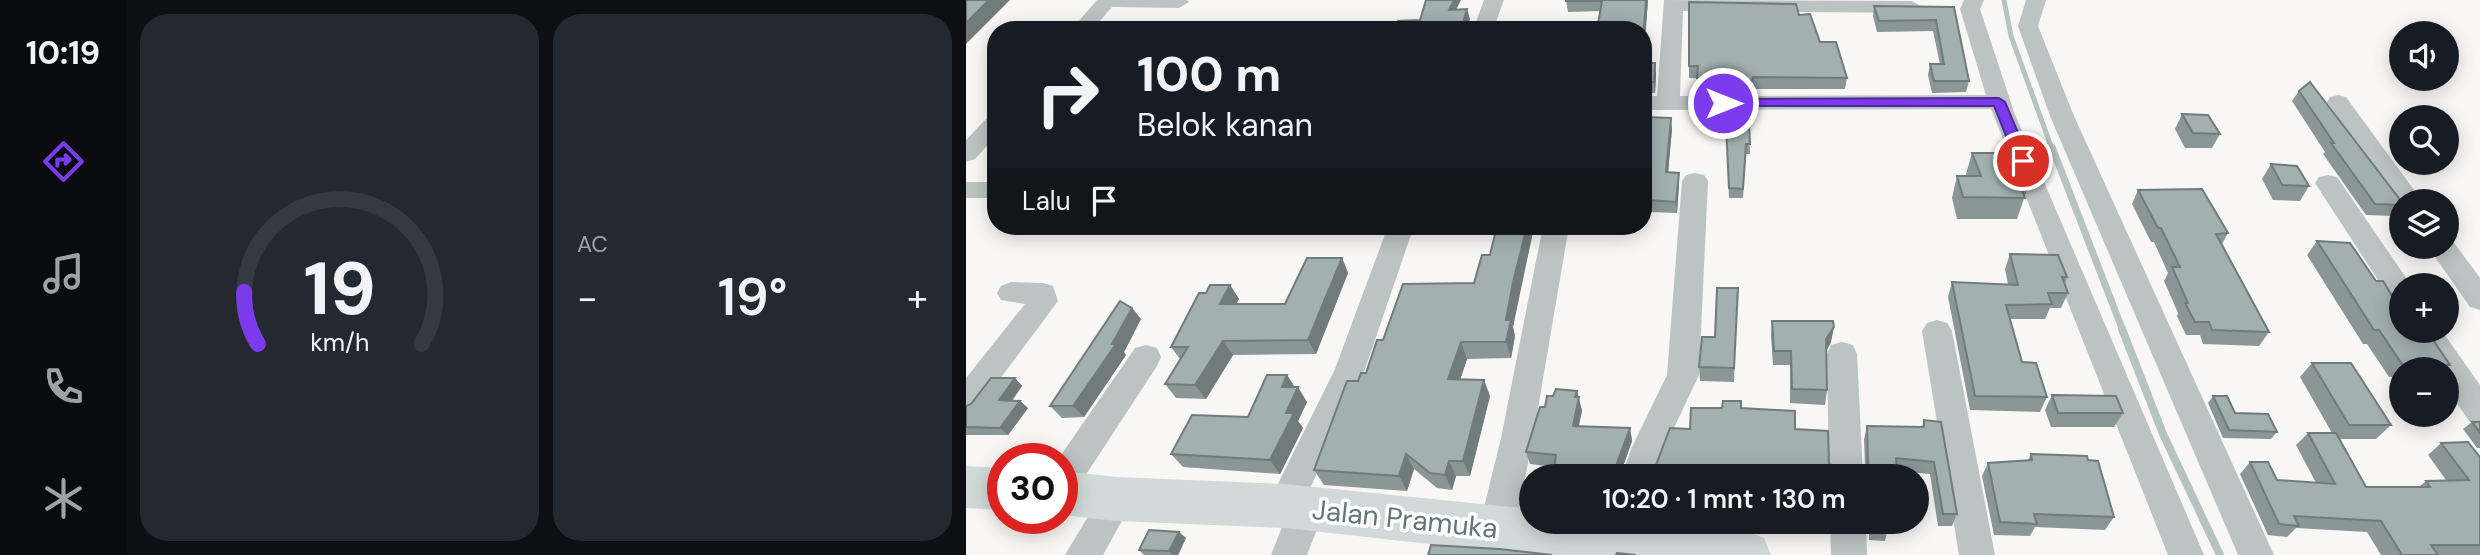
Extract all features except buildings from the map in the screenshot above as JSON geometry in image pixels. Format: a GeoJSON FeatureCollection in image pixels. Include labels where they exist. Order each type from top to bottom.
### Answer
{"type":"FeatureCollection","features":[{"type":"Feature","properties":{"kind":"street"},"geometry":{"type":"LineString","coordinates":[[1486,21],[1494,0]]}},
{"type":"Feature","properties":{"kind":"street"},"geometry":{"type":"LineString","coordinates":[[2036,0],[2028,26],[2062,116],[2256,555]]}},
{"type":"Feature","properties":{"kind":"street"},"geometry":{"type":"LineString","coordinates":[[1089,21],[1108,1],[1178,2]]}},
{"type":"Feature","properties":{"kind":"street"},"geometry":{"type":"LineString","coordinates":[[1668,103],[1673,2],[1926,7]]}},
{"type":"Feature","properties":{"kind":"street"},"geometry":{"type":"LineString","coordinates":[[1965,6],[1999,102],[2186,555]]}},
{"type":"Feature","properties":{"kind":"street"},"geometry":{"type":"LineString","coordinates":[[1652,103],[1999,102]]}},
{"type":"Feature","properties":{"kind":"street"},"geometry":{"type":"LineString","coordinates":[[2338,102],[2400,189]]}},
{"type":"Feature","properties":{"kind":"street"},"geometry":{"type":"LineString","coordinates":[[966,154],[987,132]]}},
{"type":"Feature","properties":{"kind":"street"},"geometry":{"type":"LineString","coordinates":[[1641,464],[1657,425],[1672,401],[1683,375],[1695,181]]}},
{"type":"Feature","properties":{"kind":"street"},"geometry":{"type":"LineString","coordinates":[[2328,183],[2389,275]]}},
{"type":"Feature","properties":{"kind":"street"},"geometry":{"type":"LineString","coordinates":[[966,190],[987,190]]}},
{"type":"Feature","properties":{"kind":"street"},"geometry":{"type":"LineString","coordinates":[[1289,555],[1296,507],[1350,369],[1398,235]]}},
{"type":"Feature","properties":{"kind":"street"},"geometry":{"type":"LineString","coordinates":[[1497,528],[1517,438],[1554,235]]}},
{"type":"Feature","properties":{"kind":"street"},"geometry":{"type":"LineString","coordinates":[[2451,259],[2480,299]]}},
{"type":"Feature","properties":{"kind":"street"},"geometry":{"type":"LineString","coordinates":[[966,401],[1044,301],[1044,294],[1011,293]]}},
{"type":"Feature","properties":{"kind":"street"},"geometry":{"type":"LineString","coordinates":[[1937,331],[1976,555]]}},
{"type":"Feature","properties":{"kind":"street"},"geometry":{"type":"LineString","coordinates":[[2435,343],[2480,411]]}},
{"type":"Feature","properties":{"kind":"street"},"geometry":{"type":"LineString","coordinates":[[1842,354],[1846,464]]}},
{"type":"Feature","properties":{"kind":"street"},"geometry":{"type":"LineString","coordinates":[[1078,458],[1146,356]]}},
{"type":"Feature","properties":{"kind":"street"},"geometry":{"type":"LineString","coordinates":[[966,487],[987,488]]}},
{"type":"Feature","properties":{"kind":"street","name":"Jalan Pramuka"},"geometry":{"type":"LineString","coordinates":[[1078,495],[1296,507],[1519,529]]}},
{"type":"Feature","properties":{"kind":"street"},"geometry":{"type":"LineString","coordinates":[[1083,555],[1117,499]]}},
{"type":"Feature","properties":{"kind":"street","name":"Jalan Pramuka"},"geometry":{"type":"LineString","coordinates":[[1639,534],[1746,555]]}},
{"type":"Feature","properties":{"kind":"street"},"geometry":{"type":"LineString","coordinates":[[1848,534],[1849,555]]}},
{"type":"Feature","properties":{"kind":"waterway"},"geometry":{"type":"LineString","coordinates":[[2004,0],[2011,36],[2052,149]]}},
{"type":"Feature","properties":{"kind":"waterway"},"geometry":{"type":"LineString","coordinates":[[2052,147],[2123,331]]}},
{"type":"Feature","properties":{"kind":"waterway"},"geometry":{"type":"LineString","coordinates":[[2122,329],[2163,434],[2220,555]]}},
{"type":"Feature","properties":{"kind":"route"},"geometry":{"type":"LineString","coordinates":[[1723,103],[1999,102],[2023,161]]}}]}
